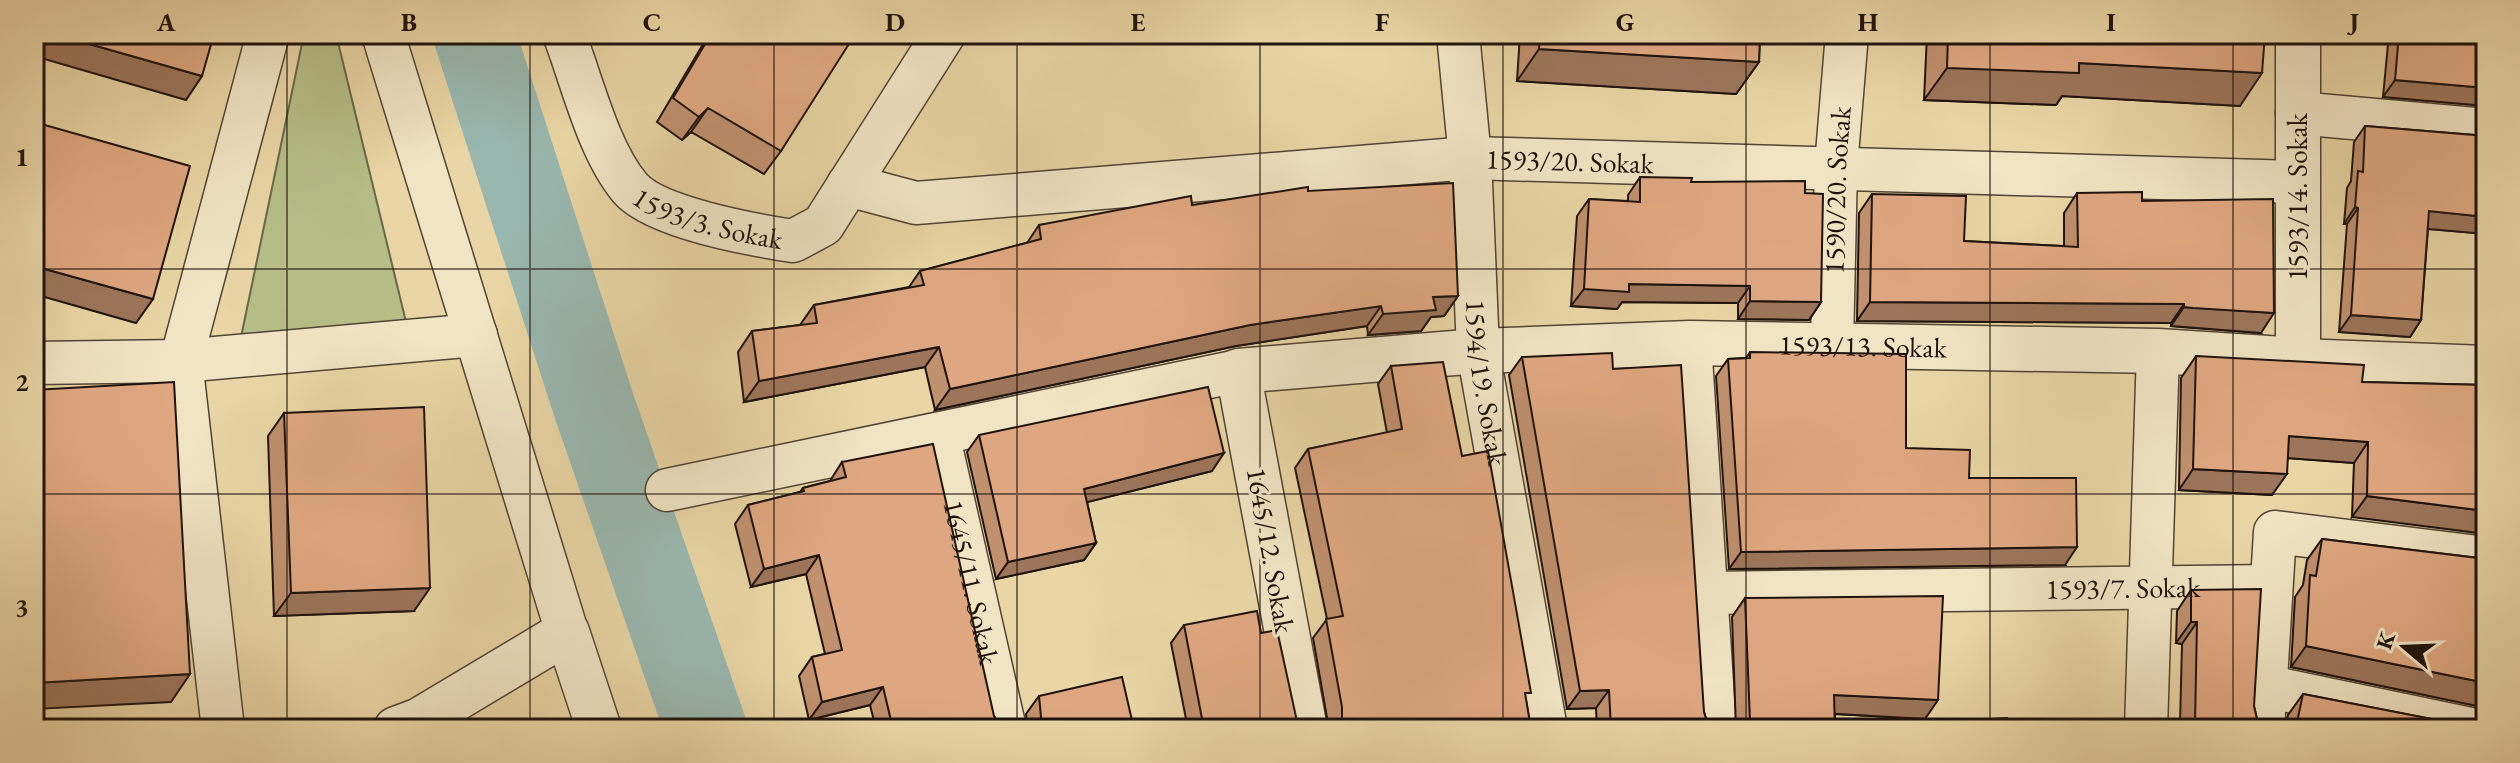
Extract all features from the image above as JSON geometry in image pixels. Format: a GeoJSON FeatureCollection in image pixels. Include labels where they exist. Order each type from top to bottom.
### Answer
{"type":"FeatureCollection","features":[{"type":"Feature","properties":{"kind":"street"},"geometry":{"type":"LineString","coordinates":[[223,729],[181,361],[268,34]]}},
{"type":"Feature","properties":{"kind":"street"},"geometry":{"type":"LineString","coordinates":[[383,34],[599,729]]}},
{"type":"Feature","properties":{"kind":"street","name":"1593/3. Sokak"},"geometry":{"type":"LineString","coordinates":[[564,34],[612,159],[632,190],[672,213],[793,241],[823,225],[944,34]]}},
{"type":"Feature","properties":{"kind":"street","name":"1594/19. Sokak"},"geometry":{"type":"LineString","coordinates":[[1458,34],[1470,158],[1478,351],[1546,729]]}},
{"type":"Feature","properties":{"kind":"street","name":"1590/20. Sokak"},"geometry":{"type":"LineString","coordinates":[[1832,346],[1836,166],[1847,34]]}},
{"type":"Feature","properties":{"kind":"street","name":"1593/14. Sokak"},"geometry":{"type":"LineString","coordinates":[[2298,34],[2298,360]]}},
{"type":"Feature","properties":{"kind":"street"},"geometry":{"type":"LineString","coordinates":[[2297,113],[2486,130]]}},
{"type":"Feature","properties":{"kind":"street","name":"1593/20. Sokak"},"geometry":{"type":"LineString","coordinates":[[848,185],[916,203],[1470,158],[1836,166],[2297,182]]}},
{"type":"Feature","properties":{"kind":"street"},"geometry":{"type":"LineString","coordinates":[[34,363],[181,361],[476,335]]}},
{"type":"Feature","properties":{"kind":"street"},"geometry":{"type":"LineString","coordinates":[[1690,343],[1715,729]]}},
{"type":"Feature","properties":{"kind":"street","name":"1593/13. Sokak"},"geometry":{"type":"LineString","coordinates":[[1238,371],[1478,351],[1690,343],[2158,351],[2486,367]]}},
{"type":"Feature","properties":{"kind":"street"},"geometry":{"type":"LineString","coordinates":[[2146,729],[2158,351]]}},
{"type":"Feature","properties":{"kind":"street"},"geometry":{"type":"LineString","coordinates":[[667,490],[1238,371]]}},
{"type":"Feature","properties":{"kind":"street","name":"1645/12. Sokak"},"geometry":{"type":"LineString","coordinates":[[1238,371],[1305,729]]}},
{"type":"Feature","properties":{"kind":"street","name":"1645/11. Sokak"},"geometry":{"type":"LineString","coordinates":[[938,434],[1005,729]]}},
{"type":"Feature","properties":{"kind":"street"},"geometry":{"type":"LineString","coordinates":[[2263,729],[2275,532],[2486,558]]}},
{"type":"Feature","properties":{"kind":"street","name":"1593/7. Sokak"},"geometry":{"type":"LineString","coordinates":[[1707,593],[2270,586]]}},
{"type":"Feature","properties":{"kind":"street"},"geometry":{"type":"LineString","coordinates":[[396,729],[420,720],[567,632]]}},
{"type":"Feature","properties":{"kind":"street"},"geometry":{"type":"LineString","coordinates":[[2265,686],[2471,729]]}},
{"type":"Feature","properties":{"kind":"green space"},"geometry":{"type":"Polygon","coordinates":[[[304,34],[336,34],[408,330],[240,342],[304,34]]]}},
{"type":"Feature","properties":{"kind":"building"},"geometry":{"type":"Polygon","coordinates":[[[54,34],[214,34],[202,76],[54,34]]]}},
{"type":"Feature","properties":{"kind":"building"},"geometry":{"type":"Polygon","coordinates":[[[711,34],[854,36],[781,151],[708,108],[699,117],[673,98],[711,34]]]}},
{"type":"Feature","properties":{"kind":"building"},"geometry":{"type":"Polygon","coordinates":[[[1540,34],[1760,34],[1759,62],[1539,49],[1540,34]]]}},
{"type":"Feature","properties":{"kind":"building"},"geometry":{"type":"Polygon","coordinates":[[[1948,34],[2265,34],[2262,73],[2079,63],[2079,73],[1947,68],[1948,34]]]}},
{"type":"Feature","properties":{"kind":"building"},"geometry":{"type":"Polygon","coordinates":[[[2399,34],[2486,34],[2486,88],[2395,80],[2399,34]]]}},
{"type":"Feature","properties":{"kind":"building"},"geometry":{"type":"Polygon","coordinates":[[[34,122],[190,166],[153,299],[34,266],[34,122]]]}},
{"type":"Feature","properties":{"kind":"building"},"geometry":{"type":"Polygon","coordinates":[[[2365,126],[2486,136],[2486,217],[2429,211],[2421,320],[2351,315],[2358,208],[2355,207],[2358,171],[2363,172],[2365,126]]]}},
{"type":"Feature","properties":{"kind":"building"},"geometry":{"type":"Polygon","coordinates":[[[1640,177],[1692,178],[1691,182],[1805,181],[1805,193],[1823,194],[1821,302],[1750,301],[1750,286],[1629,284],[1629,292],[1584,289],[1589,199],[1640,202],[1640,177]]]}},
{"type":"Feature","properties":{"kind":"building"},"geometry":{"type":"Polygon","coordinates":[[[1453,183],[1458,296],[1433,297],[1436,310],[1383,314],[1381,306],[1250,325],[950,389],[939,347],[759,381],[752,331],[817,323],[814,305],[924,285],[920,271],[1041,239],[1039,225],[1191,196],[1192,205],[1308,187],[1308,191],[1453,183]]]}},
{"type":"Feature","properties":{"kind":"building"},"geometry":{"type":"Polygon","coordinates":[[[2142,192],[2142,201],[2273,199],[2274,313],[2193,308],[2184,307],[2184,304],[1870,302],[1872,194],[1966,196],[1964,241],[2078,247],[2077,193],[2142,192]]]}},
{"type":"Feature","properties":{"kind":"building"},"geometry":{"type":"Polygon","coordinates":[[[1750,352],[1906,354],[1906,448],[1970,450],[1969,478],[2076,478],[2077,547],[1741,552],[1728,359],[1750,358],[1750,352]]]}},
{"type":"Feature","properties":{"kind":"building"},"geometry":{"type":"Polygon","coordinates":[[[1612,353],[1613,369],[1681,365],[1704,712],[1708,725],[1714,729],[1611,729],[1609,690],[1580,691],[1522,357],[1612,353]]]}},
{"type":"Feature","properties":{"kind":"building"},"geometry":{"type":"Polygon","coordinates":[[[2196,356],[2364,365],[2362,382],[2486,385],[2486,511],[2367,496],[2368,442],[2289,436],[2287,474],[2193,469],[2196,356]]]}},
{"type":"Feature","properties":{"kind":"building"},"geometry":{"type":"Polygon","coordinates":[[[1443,362],[1462,456],[1488,451],[1531,693],[1525,693],[1531,729],[1335,729],[1342,718],[1342,707],[1326,619],[1343,616],[1308,449],[1402,429],[1391,366],[1443,362]]]}},
{"type":"Feature","properties":{"kind":"building"},"geometry":{"type":"Polygon","coordinates":[[[174,382],[190,674],[34,683],[34,390],[174,382]]]}},
{"type":"Feature","properties":{"kind":"building"},"geometry":{"type":"Polygon","coordinates":[[[1208,387],[1224,453],[1084,489],[1096,543],[1008,562],[979,435],[1208,387]]]}},
{"type":"Feature","properties":{"kind":"building"},"geometry":{"type":"Polygon","coordinates":[[[424,407],[430,588],[291,593],[284,413],[424,407]]]}},
{"type":"Feature","properties":{"kind":"building"},"geometry":{"type":"Polygon","coordinates":[[[933,444],[994,716],[1004,729],[893,729],[883,687],[822,702],[812,657],[842,650],[819,555],[764,569],[748,505],[846,477],[842,462],[933,444]]]}},
{"type":"Feature","properties":{"kind":"building"},"geometry":{"type":"Polygon","coordinates":[[[2322,539],[2486,559],[2486,683],[2306,646],[2310,575],[2316,576],[2322,539]]]}},
{"type":"Feature","properties":{"kind":"building"},"geometry":{"type":"Polygon","coordinates":[[[2261,589],[2254,706],[2257,719],[2268,729],[2177,729],[2177,725],[2195,723],[2197,622],[2191,622],[2191,590],[2261,589]]]}},
{"type":"Feature","properties":{"kind":"building"},"geometry":{"type":"Polygon","coordinates":[[[1943,596],[1938,700],[1834,695],[1835,729],[1743,729],[1750,721],[1745,598],[1943,596]]]}},
{"type":"Feature","properties":{"kind":"building"},"geometry":{"type":"Polygon","coordinates":[[[1257,611],[1261,633],[1277,630],[1298,726],[1302,729],[1204,729],[1184,625],[1257,611]]]}},
{"type":"Feature","properties":{"kind":"building"},"geometry":{"type":"Polygon","coordinates":[[[1122,677],[1134,729],[1032,729],[1041,717],[1039,696],[1122,677]]]}},
{"type":"Feature","properties":{"kind":"building"},"geometry":{"type":"Polygon","coordinates":[[[2303,694],[2483,729],[2288,729],[2297,722],[2303,694]]]}},
{"type":"Feature","properties":{"kind":"building"},"geometry":{"type":"Polygon","coordinates":[[[2007,718],[2008,729],[1941,729],[1940,722],[2007,718]]]}},
{"type":"Feature","properties":{"kind":"waterway"},"geometry":{"type":"LineString","coordinates":[[474,34],[594,406],[706,729]]}}]}
